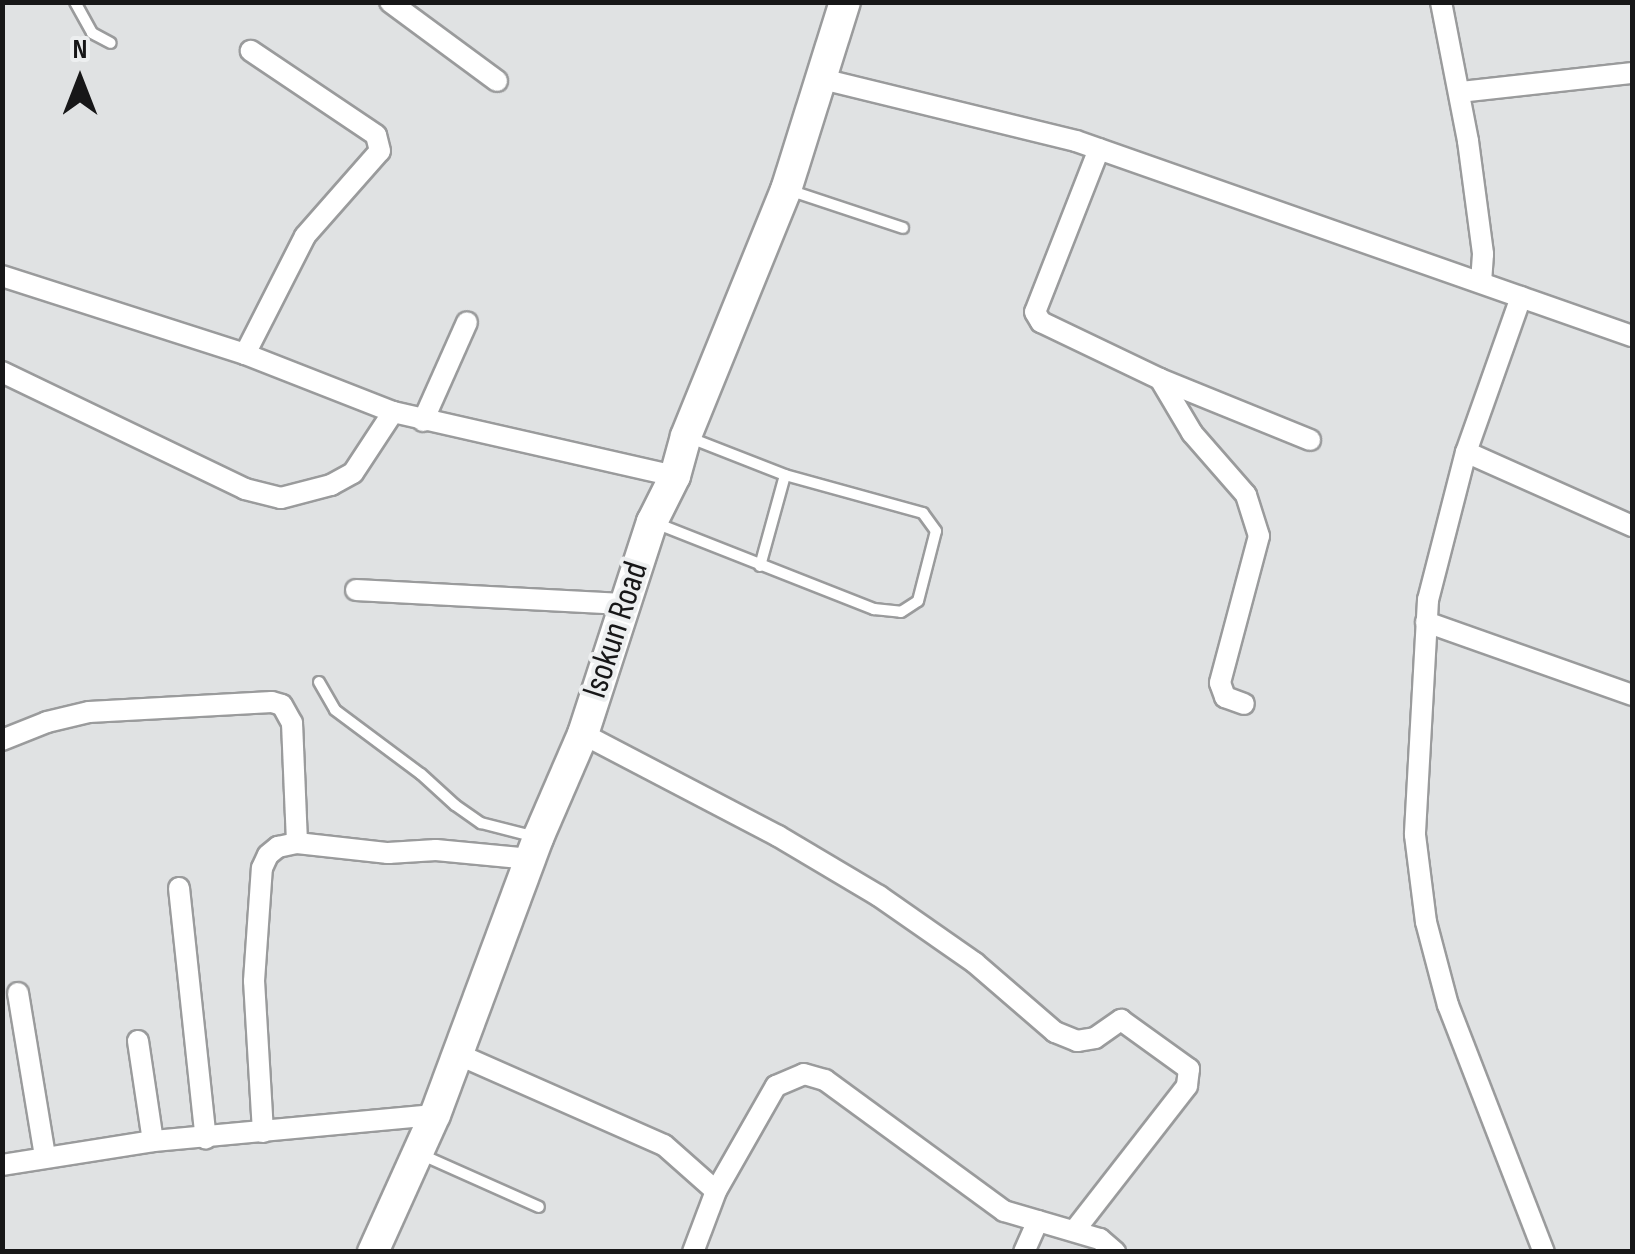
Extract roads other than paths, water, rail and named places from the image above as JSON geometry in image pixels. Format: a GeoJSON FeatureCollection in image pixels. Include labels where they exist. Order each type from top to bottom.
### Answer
{"type":"FeatureCollection","features":[{"type":"Feature","properties":{"kind":"main road","name":"Isokun Road"},"geometry":{"type":"LineString","coordinates":[[373,1252],[435,1115],[455,1053],[583,734],[652,522],[675,476],[686,436],[786,190],[844,2]]}},
{"type":"Feature","properties":{"kind":"street"},"geometry":{"type":"LineString","coordinates":[[390,2],[497,81]]}},
{"type":"Feature","properties":{"kind":"street"},"geometry":{"type":"LineString","coordinates":[[1441,2],[1460,92],[1482,254],[1481,280]]}},
{"type":"Feature","properties":{"kind":"street"},"geometry":{"type":"LineString","coordinates":[[244,354],[305,236],[380,151],[376,135],[251,52]]}},
{"type":"Feature","properties":{"kind":"street"},"geometry":{"type":"LineString","coordinates":[[1460,92],[1632,73]]}},
{"type":"Feature","properties":{"kind":"street"},"geometry":{"type":"LineString","coordinates":[[822,79],[1099,149],[1632,336]]}},
{"type":"Feature","properties":{"kind":"street"},"geometry":{"type":"LineString","coordinates":[[1099,149],[1035,312],[1041,322],[1160,379],[1310,440]]}},
{"type":"Feature","properties":{"kind":"street"},"geometry":{"type":"LineString","coordinates":[[2,276],[244,354],[423,421],[675,476]]}},
{"type":"Feature","properties":{"kind":"street"},"geometry":{"type":"LineString","coordinates":[[1521,296],[1466,452],[1426,622],[1415,835],[1426,922],[1448,1005],[1544,1252]]}},
{"type":"Feature","properties":{"kind":"street"},"geometry":{"type":"LineString","coordinates":[[423,421],[467,322]]}},
{"type":"Feature","properties":{"kind":"street"},"geometry":{"type":"LineString","coordinates":[[2,372],[245,489],[282,498],[305,495],[353,472],[393,412]]}},
{"type":"Feature","properties":{"kind":"street"},"geometry":{"type":"LineString","coordinates":[[1160,379],[1192,434],[1246,495],[1258,536],[1220,683],[1225,698],[1244,704]]}},
{"type":"Feature","properties":{"kind":"street"},"geometry":{"type":"LineString","coordinates":[[1466,452],[1632,526]]}},
{"type":"Feature","properties":{"kind":"street"},"geometry":{"type":"LineString","coordinates":[[356,590],[623,604]]}},
{"type":"Feature","properties":{"kind":"street"},"geometry":{"type":"LineString","coordinates":[[1426,622],[1632,694]]}},
{"type":"Feature","properties":{"kind":"street"},"geometry":{"type":"LineString","coordinates":[[2,740],[46,722],[89,712],[272,702],[282,706],[292,723],[297,843]]}},
{"type":"Feature","properties":{"kind":"street"},"geometry":{"type":"LineString","coordinates":[[583,734],[778,836],[878,896],[975,963],[1055,1032],[1077,1041],[1095,1038],[1121,1020],[1189,1069],[1187,1086],[1075,1230]]}},
{"type":"Feature","properties":{"kind":"street"},"geometry":{"type":"LineString","coordinates":[[263,1132],[254,981],[262,868],[278,847],[297,843],[388,853],[535,848]]}},
{"type":"Feature","properties":{"kind":"street"},"geometry":{"type":"LineString","coordinates":[[179,888],[206,1139]]}},
{"type":"Feature","properties":{"kind":"street"},"geometry":{"type":"LineString","coordinates":[[18,993],[45,1156]]}},
{"type":"Feature","properties":{"kind":"street"},"geometry":{"type":"LineString","coordinates":[[138,1041],[154,1141]]}},
{"type":"Feature","properties":{"kind":"street"},"geometry":{"type":"LineString","coordinates":[[455,1053],[664,1145],[716,1191]]}},
{"type":"Feature","properties":{"kind":"street"},"geometry":{"type":"LineString","coordinates":[[693,1252],[716,1191],[776,1086],[804,1074],[826,1080],[859,1101],[1004,1211],[1100,1239],[1116,1252]]}},
{"type":"Feature","properties":{"kind":"street"},"geometry":{"type":"LineString","coordinates":[[2,1165],[154,1141],[435,1115]]}},
{"type":"Feature","properties":{"kind":"street"},"geometry":{"type":"LineString","coordinates":[[1024,1252],[1038,1221]]}},
{"type":"Feature","properties":{"kind":"lane"},"geometry":{"type":"LineString","coordinates":[[76,2],[92,33],[111,43]]}},
{"type":"Feature","properties":{"kind":"lane"},"geometry":{"type":"LineString","coordinates":[[786,190],[903,228]]}},
{"type":"Feature","properties":{"kind":"lane"},"geometry":{"type":"LineString","coordinates":[[652,522],[874,608],[901,612],[918,600],[936,531],[923,513],[785,475],[686,436]]}},
{"type":"Feature","properties":{"kind":"lane"},"geometry":{"type":"LineString","coordinates":[[760,566],[785,475]]}},
{"type":"Feature","properties":{"kind":"lane"},"geometry":{"type":"LineString","coordinates":[[319,682],[335,710],[421,774],[456,806],[481,823],[535,848]]}},
{"type":"Feature","properties":{"kind":"lane"},"geometry":{"type":"LineString","coordinates":[[415,1152],[540,1207]]}}]}
